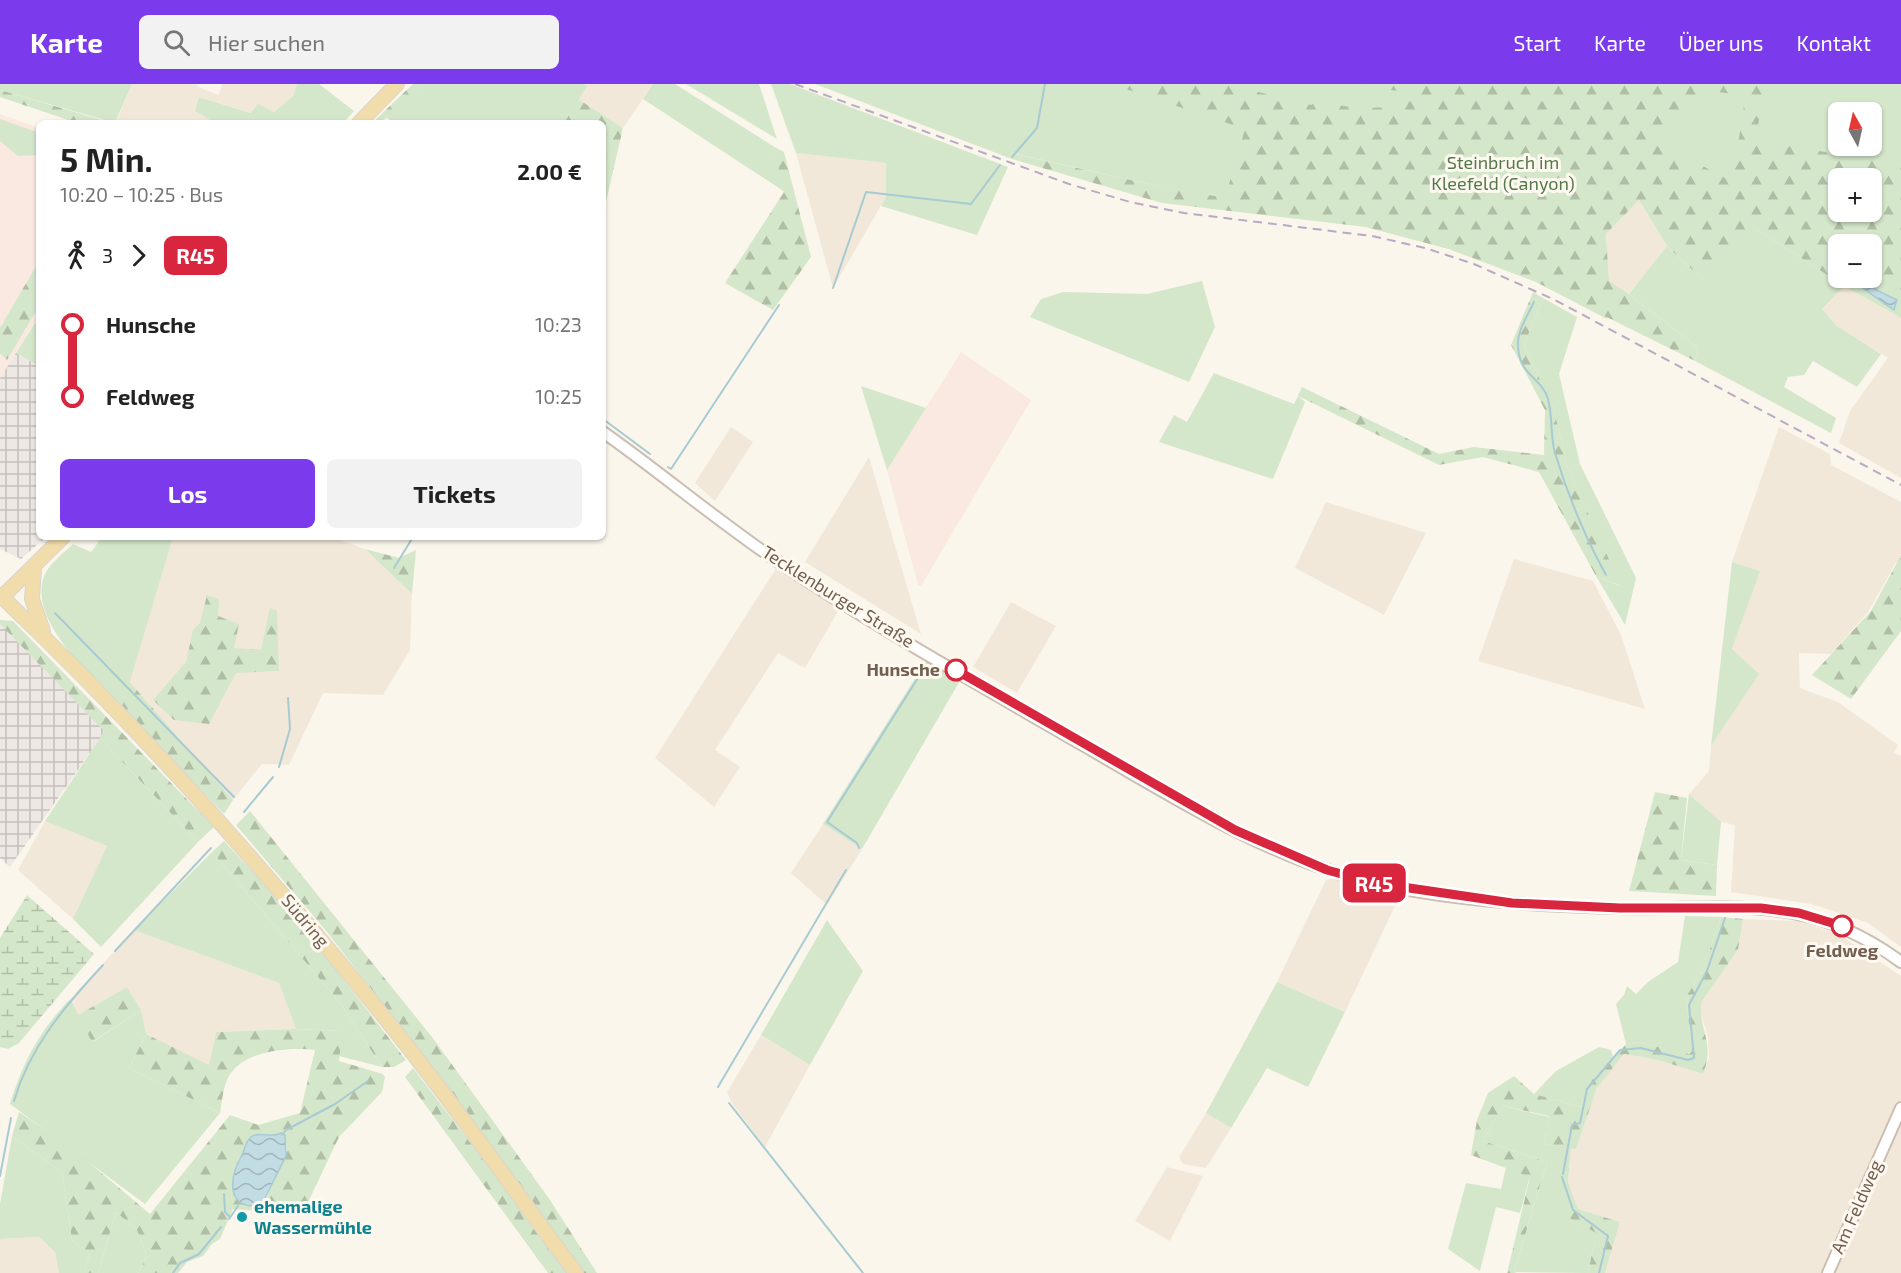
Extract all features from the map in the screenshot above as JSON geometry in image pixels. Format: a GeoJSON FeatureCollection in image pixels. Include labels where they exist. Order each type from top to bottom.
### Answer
{"type":"FeatureCollection","features":[{"type":"Feature","properties":{"kind":"main road"},"geometry":{"type":"LineString","coordinates":[[361,120],[397,84]]}},
{"type":"Feature","properties":{"kind":"main road"},"geometry":{"type":"LineString","coordinates":[[1,596],[34,568],[60,540]]}},
{"type":"Feature","properties":{"kind":"main road"},"geometry":{"type":"LineString","coordinates":[[34,568],[32,599],[36,617],[47,641]]}},
{"type":"Feature","properties":{"kind":"main road","name":"Südring"},"geometry":{"type":"LineString","coordinates":[[1,596],[47,641],[234,838],[407,1046],[576,1273]]}},
{"type":"Feature","properties":{"kind":"street","name":"Tecklenburger Straße"},"geometry":{"type":"LineString","coordinates":[[606,434],[785,567],[1143,780],[1278,851],[1327,870],[1375,883],[1512,903],[1620,908],[1720,907],[1799,913],[1853,931],[1901,962]]}},
{"type":"Feature","properties":{"kind":"street","name":"Am Feldweg"},"geometry":{"type":"LineString","coordinates":[[1828,1273],[1901,1108]]}},
{"type":"Feature","properties":{"kind":"shaded area"},"geometry":{"type":"Polygon","coordinates":[[[132,84],[197,84],[198,87],[219,95],[222,84],[297,84],[293,96],[274,112],[252,113],[200,97],[209,120],[117,120],[132,84]]]}},
{"type":"Feature","properties":{"kind":"shaded area"},"geometry":{"type":"Polygon","coordinates":[[[584,84],[653,84],[623,128],[578,99],[586,86],[584,84]]]}},
{"type":"Feature","properties":{"kind":"shaded area"},"geometry":{"type":"Polygon","coordinates":[[[0,114],[36,127],[36,321],[0,378],[0,114]]]}},
{"type":"Feature","properties":{"kind":"shaded area"},"geometry":{"type":"Polygon","coordinates":[[[796,153],[886,163],[886,197],[833,288],[796,153]]]}},
{"type":"Feature","properties":{"kind":"shaded area"},"geometry":{"type":"Polygon","coordinates":[[[1639,200],[1667,246],[1629,294],[1609,282],[1606,234],[1639,200]]]}},
{"type":"Feature","properties":{"kind":"shaded area"},"geometry":{"type":"Polygon","coordinates":[[[1842,288],[1848,288],[1901,318],[1901,478],[1839,443],[1850,411],[1888,358],[1837,326],[1822,309],[1842,288]]]}},
{"type":"Feature","properties":{"kind":"shaded area"},"geometry":{"type":"Polygon","coordinates":[[[961,352],[1031,400],[921,586],[918,585],[887,470],[961,352]]]}},
{"type":"Feature","properties":{"kind":"shaded area"},"geometry":{"type":"Polygon","coordinates":[[[16,353],[36,364],[36,540],[43,540],[21,559],[0,549],[0,378],[16,353]]]}},
{"type":"Feature","properties":{"kind":"shaded area"},"geometry":{"type":"Polygon","coordinates":[[[731,427],[753,442],[715,501],[695,483],[731,427]]]}},
{"type":"Feature","properties":{"kind":"shaded area"},"geometry":{"type":"Polygon","coordinates":[[[1779,427],[1830,454],[1831,465],[1901,502],[1901,563],[1896,562],[1869,611],[1831,654],[1799,653],[1800,688],[1838,702],[1898,745],[1894,753],[1901,756],[1901,947],[1868,923],[1812,904],[1731,892],[1735,825],[1721,822],[1689,794],[1709,771],[1711,746],[1758,674],[1732,649],[1759,572],[1732,562],[1779,427]]]}},
{"type":"Feature","properties":{"kind":"shaded area"},"geometry":{"type":"Polygon","coordinates":[[[869,457],[921,634],[805,562],[869,457]]]}},
{"type":"Feature","properties":{"kind":"shaded area"},"geometry":{"type":"Polygon","coordinates":[[[1326,502],[1426,533],[1384,615],[1295,568],[1326,502]]]}},
{"type":"Feature","properties":{"kind":"shaded area"},"geometry":{"type":"Polygon","coordinates":[[[172,540],[340,540],[365,549],[412,594],[410,650],[383,695],[323,693],[289,765],[262,764],[233,800],[129,681],[172,540]]]}},
{"type":"Feature","properties":{"kind":"shaded area"},"geometry":{"type":"Polygon","coordinates":[[[1514,559],[1593,581],[1621,635],[1645,709],[1478,661],[1514,559]]]}},
{"type":"Feature","properties":{"kind":"shaded area"},"geometry":{"type":"Polygon","coordinates":[[[777,567],[840,608],[805,668],[778,653],[715,750],[740,767],[714,807],[655,758],[777,567]]]}},
{"type":"Feature","properties":{"kind":"shaded area"},"geometry":{"type":"Polygon","coordinates":[[[1011,602],[1056,626],[1017,693],[973,667],[1011,602]]]}},
{"type":"Feature","properties":{"kind":"shaded area"},"geometry":{"type":"Polygon","coordinates":[[[0,624],[105,731],[10,867],[0,858],[0,624]]]}},
{"type":"Feature","properties":{"kind":"shaded area"},"geometry":{"type":"Polygon","coordinates":[[[45,821],[107,846],[73,919],[18,870],[45,821]]]}},
{"type":"Feature","properties":{"kind":"shaded area"},"geometry":{"type":"Polygon","coordinates":[[[823,824],[862,849],[827,905],[791,873],[823,824]]]}},
{"type":"Feature","properties":{"kind":"shaded area"},"geometry":{"type":"Polygon","coordinates":[[[1333,878],[1401,893],[1345,1012],[1277,982],[1326,880],[1333,878]]]}},
{"type":"Feature","properties":{"kind":"shaded area"},"geometry":{"type":"Polygon","coordinates":[[[1743,919],[1799,921],[1840,935],[1901,976],[1901,1273],[1605,1273],[1620,1222],[1578,1209],[1568,1182],[1571,1148],[1576,1149],[1597,1088],[1624,1054],[1658,1060],[1703,1074],[1709,1058],[1708,1038],[1700,1010],[1702,1001],[1738,950],[1743,919]]]}},
{"type":"Feature","properties":{"kind":"shaded area"},"geometry":{"type":"Polygon","coordinates":[[[134,930],[279,983],[296,1029],[216,1032],[209,1066],[146,1034],[141,1010],[127,987],[78,1015],[70,999],[134,930]]]}},
{"type":"Feature","properties":{"kind":"shaded area"},"geometry":{"type":"Polygon","coordinates":[[[761,1035],[810,1065],[765,1147],[731,1102],[727,1092],[761,1035]]]}},
{"type":"Feature","properties":{"kind":"shaded area"},"geometry":{"type":"Polygon","coordinates":[[[1206,1113],[1231,1128],[1206,1168],[1183,1164],[1179,1157],[1206,1113]]]}},
{"type":"Feature","properties":{"kind":"shaded area"},"geometry":{"type":"Polygon","coordinates":[[[1167,1167],[1203,1176],[1170,1241],[1135,1221],[1167,1167]]]}},
{"type":"Feature","properties":{"kind":"shaded area"},"geometry":{"type":"Polygon","coordinates":[[[39,1237],[55,1252],[59,1273],[0,1273],[0,1239],[39,1237]]]}},
{"type":"Feature","properties":{"kind":"green space"},"geometry":{"type":"Polygon","coordinates":[[[0,84],[132,84],[116,120],[105,120],[0,90],[0,84]]]}},
{"type":"Feature","properties":{"kind":"green space"},"geometry":{"type":"Polygon","coordinates":[[[297,84],[319,84],[354,111],[346,120],[209,120],[195,111],[199,97],[251,113],[258,104],[274,112],[293,96],[297,84]]]}},
{"type":"Feature","properties":{"kind":"green space"},"geometry":{"type":"Polygon","coordinates":[[[413,84],[425,84],[383,120],[375,120],[413,84]]]}},
{"type":"Feature","properties":{"kind":"green space"},"geometry":{"type":"Polygon","coordinates":[[[425,84],[584,84],[587,86],[566,120],[390,120],[385,117],[425,84]]]}},
{"type":"Feature","properties":{"kind":"green space"},"geometry":{"type":"Polygon","coordinates":[[[653,84],[675,84],[773,146],[785,192],[643,99],[653,84]]]}},
{"type":"Feature","properties":{"kind":"green space"},"geometry":{"type":"Polygon","coordinates":[[[686,84],[759,84],[777,139],[686,84]]]}},
{"type":"Feature","properties":{"kind":"green space"},"geometry":{"type":"Polygon","coordinates":[[[771,84],[790,84],[1008,167],[977,235],[881,206],[886,197],[886,163],[796,153],[771,84]]]}},
{"type":"Feature","properties":{"kind":"green space","name":"Steinbruch im Kleefeld (Canyon)"},"geometry":{"type":"Polygon","coordinates":[[[815,84],[1901,84],[1901,294],[1882,284],[1882,234],[1828,234],[1828,239],[1596,143],[1607,319],[1534,281],[1449,249],[1366,227],[1144,183],[1016,154],[1012,159],[815,84]]]}},
{"type":"Feature","properties":{"kind":"green space","name":"Steinbruch im Kleefeld (Canyon)"},"geometry":{"type":"Polygon","coordinates":[[[1111,84],[1226,84],[1311,105],[1317,102],[1358,108],[1406,107],[1411,93],[1351,84],[1766,84],[1755,141],[1828,152],[1828,156],[1850,156],[1901,164],[1901,318],[1848,288],[1861,288],[1894,310],[1897,300],[1874,288],[1882,288],[1882,234],[1828,234],[1828,276],[1755,228],[1749,243],[1702,279],[1667,246],[1639,200],[1606,234],[1609,281],[1698,348],[1695,361],[1534,281],[1449,249],[1366,227],[1162,203],[1012,159],[1015,154],[1144,183],[1225,198],[1245,129],[1111,84]],[[1706,90],[1649,137],[1725,178],[1737,151],[1745,99],[1757,94],[1745,96],[1706,90]]]}},
{"type":"Feature","properties":{"kind":"green space"},"geometry":{"type":"Polygon","coordinates":[[[0,90],[102,120],[68,120],[0,97],[0,90]]]}},
{"type":"Feature","properties":{"kind":"green space"},"geometry":{"type":"Polygon","coordinates":[[[578,99],[623,128],[606,202],[606,120],[566,120],[578,99]]]}},
{"type":"Feature","properties":{"kind":"green space"},"geometry":{"type":"Polygon","coordinates":[[[0,119],[36,132],[36,155],[18,156],[0,141],[0,119]]]}},
{"type":"Feature","properties":{"kind":"green space"},"geometry":{"type":"Polygon","coordinates":[[[773,146],[784,152],[811,257],[773,310],[725,283],[784,192],[773,146]]]}},
{"type":"Feature","properties":{"kind":"green space"},"geometry":{"type":"Polygon","coordinates":[[[1755,228],[1828,276],[1828,288],[1842,288],[1822,309],[1837,326],[1881,354],[1857,387],[1813,361],[1804,375],[1788,377],[1784,387],[1836,418],[1831,433],[1695,361],[1698,348],[1629,294],[1667,246],[1702,279],[1755,228]]]}},
{"type":"Feature","properties":{"kind":"green space"},"geometry":{"type":"Polygon","coordinates":[[[36,266],[36,311],[7,360],[0,353],[0,328],[36,266]]]}},
{"type":"Feature","properties":{"kind":"green space"},"geometry":{"type":"Polygon","coordinates":[[[1202,281],[1215,327],[1189,382],[1030,317],[1041,299],[1063,292],[1147,294],[1202,281]]]}},
{"type":"Feature","properties":{"kind":"green space"},"geometry":{"type":"Polygon","coordinates":[[[1533,292],[1543,298],[1524,345],[1554,410],[1568,469],[1621,586],[1596,576],[1539,472],[1483,457],[1439,465],[1298,396],[1302,387],[1439,454],[1474,447],[1544,455],[1545,410],[1511,345],[1533,292]]]}},
{"type":"Feature","properties":{"kind":"green space"},"geometry":{"type":"Polygon","coordinates":[[[1543,298],[1577,317],[1559,374],[1580,464],[1636,578],[1625,625],[1596,576],[1620,586],[1568,469],[1554,410],[1524,345],[1543,298]]]}},
{"type":"Feature","properties":{"kind":"green space"},"geometry":{"type":"Polygon","coordinates":[[[35,323],[36,324],[36,364],[16,353],[35,323]]]}},
{"type":"Feature","properties":{"kind":"green space"},"geometry":{"type":"Polygon","coordinates":[[[1214,373],[1294,404],[1298,396],[1305,402],[1273,479],[1159,442],[1174,415],[1187,422],[1214,373]]]}},
{"type":"Feature","properties":{"kind":"green space"},"geometry":{"type":"Polygon","coordinates":[[[861,386],[926,408],[887,470],[861,386]]]}},
{"type":"Feature","properties":{"kind":"green space"},"geometry":{"type":"Polygon","coordinates":[[[100,540],[172,540],[122,708],[80,665],[53,629],[45,610],[41,591],[47,570],[73,544],[91,552],[100,540]]]}},
{"type":"Feature","properties":{"kind":"green space"},"geometry":{"type":"Polygon","coordinates":[[[365,549],[399,558],[416,550],[412,594],[365,549]]]}},
{"type":"Feature","properties":{"kind":"green space"},"geometry":{"type":"Polygon","coordinates":[[[1901,555],[1901,631],[1851,699],[1812,675],[1871,611],[1901,555]]]}},
{"type":"Feature","properties":{"kind":"green space"},"geometry":{"type":"Polygon","coordinates":[[[1732,562],[1760,571],[1732,649],[1759,674],[1711,746],[1732,562]]]}},
{"type":"Feature","properties":{"kind":"green space"},"geometry":{"type":"Polygon","coordinates":[[[207,595],[219,599],[218,616],[239,624],[234,648],[261,650],[270,608],[277,611],[279,671],[236,673],[209,724],[174,720],[153,700],[186,662],[193,630],[200,623],[207,595]]]}},
{"type":"Feature","properties":{"kind":"green space"},"geometry":{"type":"Polygon","coordinates":[[[0,620],[13,621],[214,827],[198,842],[100,738],[104,731],[0,624],[0,620]]]}},
{"type":"Feature","properties":{"kind":"green space"},"geometry":{"type":"Polygon","coordinates":[[[926,661],[961,679],[862,849],[823,824],[926,661]]]}},
{"type":"Feature","properties":{"kind":"green space"},"geometry":{"type":"Polygon","coordinates":[[[129,681],[233,800],[224,814],[122,708],[129,681]]]}},
{"type":"Feature","properties":{"kind":"green space"},"geometry":{"type":"Polygon","coordinates":[[[100,738],[198,842],[101,947],[73,919],[107,846],[45,821],[100,738]]]}},
{"type":"Feature","properties":{"kind":"green space"},"geometry":{"type":"Polygon","coordinates":[[[1655,792],[1687,798],[1681,860],[1717,865],[1716,896],[1629,891],[1655,792]]]}},
{"type":"Feature","properties":{"kind":"green space"},"geometry":{"type":"Polygon","coordinates":[[[1689,794],[1721,822],[1717,865],[1681,860],[1689,794]]]}},
{"type":"Feature","properties":{"kind":"green space"},"geometry":{"type":"Polygon","coordinates":[[[250,811],[432,1037],[548,1197],[597,1273],[582,1273],[419,1051],[327,932],[236,825],[250,811]]]}},
{"type":"Feature","properties":{"kind":"green space"},"geometry":{"type":"Polygon","coordinates":[[[224,841],[294,916],[406,1060],[394,1067],[382,1067],[341,1004],[212,852],[224,841]]]}},
{"type":"Feature","properties":{"kind":"green space"},"geometry":{"type":"Polygon","coordinates":[[[212,852],[341,1004],[382,1067],[339,1056],[341,1031],[296,1029],[279,983],[134,930],[212,852]]]}},
{"type":"Feature","properties":{"kind":"green space"},"geometry":{"type":"Polygon","coordinates":[[[27,895],[94,954],[19,1043],[8,1049],[0,1047],[0,938],[27,895]]]}},
{"type":"Feature","properties":{"kind":"green space"},"geometry":{"type":"Polygon","coordinates":[[[1685,916],[1721,917],[1703,969],[1686,997],[1692,1051],[1687,1054],[1637,1042],[1626,1044],[1616,1004],[1624,995],[1627,986],[1636,994],[1648,982],[1678,962],[1685,916]]]}},
{"type":"Feature","properties":{"kind":"green space"},"geometry":{"type":"Polygon","coordinates":[[[1721,917],[1743,919],[1738,950],[1702,1001],[1701,1011],[1708,1052],[1703,1074],[1658,1060],[1624,1054],[1597,1088],[1576,1149],[1544,1144],[1549,1116],[1503,1106],[1483,1141],[1547,1162],[1514,1272],[1517,1273],[1507,1273],[1530,1177],[1471,1155],[1477,1120],[1488,1093],[1514,1076],[1534,1094],[1581,1107],[1592,1080],[1626,1044],[1637,1042],[1689,1054],[1692,1051],[1686,997],[1703,969],[1721,917]]]}},
{"type":"Feature","properties":{"kind":"green space"},"geometry":{"type":"Polygon","coordinates":[[[827,920],[863,971],[810,1065],[761,1035],[827,920]]]}},
{"type":"Feature","properties":{"kind":"green space"},"geometry":{"type":"Polygon","coordinates":[[[1277,982],[1345,1012],[1308,1087],[1267,1068],[1231,1128],[1206,1113],[1277,982]]]}},
{"type":"Feature","properties":{"kind":"green space"},"geometry":{"type":"Polygon","coordinates":[[[127,987],[141,1010],[92,1042],[78,1015],[127,987]]]}},
{"type":"Feature","properties":{"kind":"green space"},"geometry":{"type":"Polygon","coordinates":[[[70,999],[93,1042],[141,1010],[146,1034],[129,1068],[220,1113],[145,1204],[10,1104],[33,1048],[70,999]]]}},
{"type":"Feature","properties":{"kind":"green space"},"geometry":{"type":"Polygon","coordinates":[[[296,1029],[342,1031],[339,1061],[383,1074],[385,1077],[382,1092],[339,1137],[302,1215],[233,1209],[220,1239],[212,1244],[203,1256],[187,1262],[178,1273],[138,1273],[147,1257],[137,1230],[116,1212],[98,1273],[85,1273],[89,1254],[72,1240],[62,1172],[12,1136],[19,1112],[72,1148],[150,1214],[230,1115],[258,1125],[300,1113],[315,1050],[280,1050],[245,1061],[236,1067],[227,1080],[220,1113],[129,1068],[146,1034],[209,1065],[216,1032],[296,1029]],[[281,1133],[275,1136],[262,1135],[238,1160],[247,1206],[259,1206],[267,1197],[287,1150],[285,1135],[281,1133]]]}},
{"type":"Feature","properties":{"kind":"green space"},"geometry":{"type":"Polygon","coordinates":[[[1599,1047],[1611,1050],[1613,1057],[1592,1080],[1581,1107],[1534,1094],[1556,1071],[1599,1047]]]}},
{"type":"Feature","properties":{"kind":"green space"},"geometry":{"type":"Polygon","coordinates":[[[413,1068],[551,1248],[567,1273],[548,1273],[405,1077],[413,1068]]]}},
{"type":"Feature","properties":{"kind":"green space"},"geometry":{"type":"Polygon","coordinates":[[[1503,1106],[1549,1117],[1544,1144],[1571,1148],[1568,1182],[1578,1209],[1565,1215],[1596,1233],[1588,1273],[1514,1272],[1547,1162],[1483,1141],[1503,1106]]]}},
{"type":"Feature","properties":{"kind":"green space"},"geometry":{"type":"Polygon","coordinates":[[[12,1136],[62,1172],[72,1240],[89,1254],[85,1273],[59,1273],[55,1252],[39,1237],[0,1239],[0,1204],[12,1136]]]}},
{"type":"Feature","properties":{"kind":"green space"},"geometry":{"type":"Polygon","coordinates":[[[1506,1167],[1530,1176],[1520,1213],[1496,1207],[1480,1271],[1448,1249],[1466,1183],[1501,1189],[1506,1167]]]}},
{"type":"Feature","properties":{"kind":"green space"},"geometry":{"type":"Polygon","coordinates":[[[1575,1208],[1620,1222],[1605,1273],[1588,1273],[1596,1233],[1564,1215],[1575,1208]]]}},
{"type":"Feature","properties":{"kind":"green space"},"geometry":{"type":"Polygon","coordinates":[[[116,1212],[137,1230],[147,1257],[138,1273],[98,1273],[116,1212]]]}},
{"type":"Feature","properties":{"kind":"water"},"geometry":{"type":"Polygon","coordinates":[[[1862,288],[1872,288],[1897,300],[1894,310],[1862,288]]]}},
{"type":"Feature","properties":{"kind":"water"},"geometry":{"type":"Polygon","coordinates":[[[281,1133],[285,1135],[286,1156],[263,1202],[260,1206],[248,1206],[240,1202],[235,1197],[233,1181],[247,1142],[253,1136],[281,1133]]]}},
{"type":"Feature","properties":{"kind":"waterway"},"geometry":{"type":"LineString","coordinates":[[1012,157],[1037,128],[1045,84]]}},
{"type":"Feature","properties":{"kind":"waterway"},"geometry":{"type":"LineString","coordinates":[[833,288],[866,192],[971,204],[1000,165]]}},
{"type":"Feature","properties":{"kind":"waterway"},"geometry":{"type":"LineString","coordinates":[[1534,302],[1520,333],[1519,355],[1526,370],[1541,386],[1548,399],[1553,447],[1560,469],[1584,530],[1606,575]]}},
{"type":"Feature","properties":{"kind":"waterway"},"geometry":{"type":"LineString","coordinates":[[668,467],[671,469],[779,305]]}},
{"type":"Feature","properties":{"kind":"waterway"},"geometry":{"type":"LineString","coordinates":[[606,421],[650,454]]}},
{"type":"Feature","properties":{"kind":"waterway"},"geometry":{"type":"LineString","coordinates":[[394,568],[411,540]]}},
{"type":"Feature","properties":{"kind":"waterway"},"geometry":{"type":"LineString","coordinates":[[55,613],[234,797]]}},
{"type":"Feature","properties":{"kind":"waterway"},"geometry":{"type":"LineString","coordinates":[[859,848],[857,843],[827,822],[923,670]]}},
{"type":"Feature","properties":{"kind":"waterway"},"geometry":{"type":"LineString","coordinates":[[279,767],[290,729],[288,698]]}},
{"type":"Feature","properties":{"kind":"waterway"},"geometry":{"type":"LineString","coordinates":[[244,812],[273,777]]}},
{"type":"Feature","properties":{"kind":"waterway"},"geometry":{"type":"LineString","coordinates":[[115,951],[211,848]]}},
{"type":"Feature","properties":{"kind":"waterway"},"geometry":{"type":"LineString","coordinates":[[718,1087],[846,870]]}},
{"type":"Feature","properties":{"kind":"waterway"},"geometry":{"type":"LineString","coordinates":[[1563,1174],[1572,1125],[1580,1123],[1587,1089],[1620,1050],[1641,1048],[1688,1060],[1694,1058],[1689,1005],[1707,971],[1725,918]]}},
{"type":"Feature","properties":{"kind":"waterway"},"geometry":{"type":"LineString","coordinates":[[14,1101],[29,1062],[50,1028],[103,965]]}},
{"type":"Feature","properties":{"kind":"waterway"},"geometry":{"type":"LineString","coordinates":[[282,1135],[286,1130],[335,1104],[368,1081]]}},
{"type":"Feature","properties":{"kind":"waterway"},"geometry":{"type":"LineString","coordinates":[[729,1103],[863,1273]]}},
{"type":"Feature","properties":{"kind":"waterway"},"geometry":{"type":"LineString","coordinates":[[0,1176],[11,1118]]}},
{"type":"Feature","properties":{"kind":"waterway"},"geometry":{"type":"LineString","coordinates":[[1562,1177],[1573,1210],[1608,1236],[1599,1273]]}},
{"type":"Feature","properties":{"kind":"waterway"},"geometry":{"type":"LineString","coordinates":[[224,1194],[225,1212],[230,1217]]}},
{"type":"Feature","properties":{"kind":"waterway"},"geometry":{"type":"LineString","coordinates":[[229,1219],[238,1206]]}},
{"type":"Feature","properties":{"kind":"waterway"},"geometry":{"type":"LineString","coordinates":[[173,1273],[180,1263],[199,1254],[221,1227]]}},
{"type":"Feature","properties":{"kind":"railway"},"geometry":{"type":"LineString","coordinates":[[795,84],[1069,184],[1130,202],[1184,213],[1372,236],[1425,248],[1474,264],[1555,300],[1901,485]]}},
{"type":"Feature","properties":{"kind":"bus line","name":"R45"},"geometry":{"type":"LineString","coordinates":[[956,670],[1018,708],[1235,830],[1278,851],[1327,870],[1375,883],[1512,903],[1620,908],[1761,908],[1799,913],[1842,926]]}},
{"type":"Feature","properties":{"kind":"place","name":"Hunsche"},"geometry":{"type":"Point","coordinates":[956,670]}},
{"type":"Feature","properties":{"kind":"place","name":"Feldweg"},"geometry":{"type":"Point","coordinates":[1842,926]}},
{"type":"Feature","properties":{"kind":"place","name":"ehemalige Wassermühle"},"geometry":{"type":"Point","coordinates":[242,1217]}}]}
